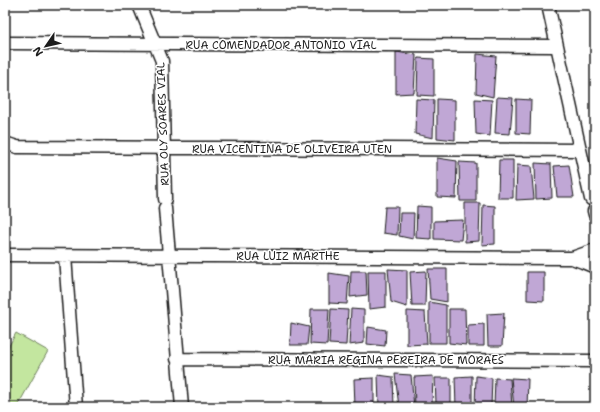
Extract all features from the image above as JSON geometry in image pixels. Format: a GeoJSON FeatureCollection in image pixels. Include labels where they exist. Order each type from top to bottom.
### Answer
{"type":"FeatureCollection","features":[{"type":"Feature","properties":{"kind":"street","name":"RUA OLY SOARES VIAL"},"geometry":{"type":"LineString","coordinates":[[139,5],[162,61],[165,204],[182,407]]}},
{"type":"Feature","properties":{"kind":"street"},"geometry":{"type":"LineString","coordinates":[[548,5],[593,208]]}},
{"type":"Feature","properties":{"kind":"street","name":"RUA COMENDADOR ANTONIO VIAL"},"geometry":{"type":"LineString","coordinates":[[5,43],[556,46]]}},
{"type":"Feature","properties":{"kind":"street","name":"RUA VICENTINA DE OLIVEIRA UTEN"},"geometry":{"type":"LineString","coordinates":[[5,143],[17,147],[580,150]]}},
{"type":"Feature","properties":{"kind":"street"},"geometry":{"type":"LineString","coordinates":[[572,258],[595,250]]}},
{"type":"Feature","properties":{"kind":"street","name":"RUA LUIZ MARTHE"},"geometry":{"type":"LineString","coordinates":[[5,255],[572,258]]}},
{"type":"Feature","properties":{"kind":"street"},"geometry":{"type":"LineString","coordinates":[[65,256],[76,407]]}},
{"type":"Feature","properties":{"kind":"street"},"geometry":{"type":"LineString","coordinates":[[572,258],[595,267]]}},
{"type":"Feature","properties":{"kind":"street","name":"RUA MARIA REGINA PEREIRA DE MORAES"},"geometry":{"type":"LineString","coordinates":[[177,359],[595,361]]}},
{"type":"Feature","properties":{"kind":"green space"},"geometry":{"type":"Polygon","coordinates":[[[16,333],[48,351],[17,407],[11,407],[5,404],[5,353],[16,333]]]}},
{"type":"Feature","properties":{"kind":"building"},"geometry":{"type":"Polygon","coordinates":[[[396,52],[416,55],[414,93],[396,94],[396,52]]]}},
{"type":"Feature","properties":{"kind":"building"},"geometry":{"type":"Polygon","coordinates":[[[477,54],[496,56],[493,97],[476,93],[477,54]]]}},
{"type":"Feature","properties":{"kind":"building"},"geometry":{"type":"Polygon","coordinates":[[[418,58],[434,59],[434,96],[417,95],[418,58]]]}},
{"type":"Feature","properties":{"kind":"building"},"geometry":{"type":"Polygon","coordinates":[[[497,97],[513,98],[510,134],[495,133],[497,97]]]}},
{"type":"Feature","properties":{"kind":"building"},"geometry":{"type":"Polygon","coordinates":[[[416,99],[434,100],[433,138],[415,134],[416,99]]]}},
{"type":"Feature","properties":{"kind":"building"},"geometry":{"type":"Polygon","coordinates":[[[437,99],[455,100],[455,140],[437,138],[437,99]]]}},
{"type":"Feature","properties":{"kind":"building"},"geometry":{"type":"Polygon","coordinates":[[[475,99],[492,100],[490,136],[476,134],[475,99]]]}},
{"type":"Feature","properties":{"kind":"building"},"geometry":{"type":"Polygon","coordinates":[[[516,99],[531,100],[530,134],[516,133],[516,99]]]}},
{"type":"Feature","properties":{"kind":"building"},"geometry":{"type":"Polygon","coordinates":[[[437,158],[457,161],[456,198],[437,197],[437,158]]]}},
{"type":"Feature","properties":{"kind":"building"},"geometry":{"type":"Polygon","coordinates":[[[499,160],[513,160],[513,198],[498,198],[499,160]]]}},
{"type":"Feature","properties":{"kind":"building"},"geometry":{"type":"Polygon","coordinates":[[[459,162],[476,163],[476,201],[460,201],[459,162]]]}},
{"type":"Feature","properties":{"kind":"building"},"geometry":{"type":"Polygon","coordinates":[[[535,163],[551,164],[552,198],[536,199],[535,163]]]}},
{"type":"Feature","properties":{"kind":"building"},"geometry":{"type":"Polygon","coordinates":[[[517,165],[531,166],[534,199],[516,200],[517,165]]]}},
{"type":"Feature","properties":{"kind":"building"},"geometry":{"type":"Polygon","coordinates":[[[569,165],[574,197],[557,197],[554,166],[569,165]]]}},
{"type":"Feature","properties":{"kind":"building"},"geometry":{"type":"Polygon","coordinates":[[[465,203],[480,203],[479,241],[465,242],[465,203]]]}},
{"type":"Feature","properties":{"kind":"building"},"geometry":{"type":"Polygon","coordinates":[[[483,205],[495,206],[495,244],[482,245],[483,205]]]}},
{"type":"Feature","properties":{"kind":"building"},"geometry":{"type":"Polygon","coordinates":[[[417,206],[431,207],[431,239],[416,238],[417,206]]]}},
{"type":"Feature","properties":{"kind":"building"},"geometry":{"type":"Polygon","coordinates":[[[385,207],[398,207],[397,235],[383,233],[385,207]]]}},
{"type":"Feature","properties":{"kind":"building"},"geometry":{"type":"Polygon","coordinates":[[[400,213],[414,213],[413,239],[399,236],[400,213]]]}},
{"type":"Feature","properties":{"kind":"building"},"geometry":{"type":"Polygon","coordinates":[[[463,220],[461,240],[434,239],[434,221],[463,220]]]}},
{"type":"Feature","properties":{"kind":"building"},"geometry":{"type":"Polygon","coordinates":[[[388,269],[407,270],[407,307],[391,302],[388,269]]]}},
{"type":"Feature","properties":{"kind":"building"},"geometry":{"type":"Polygon","coordinates":[[[428,269],[447,269],[447,302],[430,299],[428,269]]]}},
{"type":"Feature","properties":{"kind":"building"},"geometry":{"type":"Polygon","coordinates":[[[351,271],[366,271],[367,295],[350,297],[351,271]]]}},
{"type":"Feature","properties":{"kind":"building"},"geometry":{"type":"Polygon","coordinates":[[[368,271],[386,271],[386,307],[369,309],[368,271]]]}},
{"type":"Feature","properties":{"kind":"building"},"geometry":{"type":"Polygon","coordinates":[[[426,271],[425,306],[412,306],[410,272],[426,271]]]}},
{"type":"Feature","properties":{"kind":"building"},"geometry":{"type":"Polygon","coordinates":[[[527,272],[544,272],[544,301],[527,300],[527,272]]]}},
{"type":"Feature","properties":{"kind":"building"},"geometry":{"type":"Polygon","coordinates":[[[329,273],[349,276],[347,304],[329,303],[329,273]]]}},
{"type":"Feature","properties":{"kind":"building"},"geometry":{"type":"Polygon","coordinates":[[[429,302],[446,305],[446,343],[429,343],[429,302]]]}},
{"type":"Feature","properties":{"kind":"building"},"geometry":{"type":"Polygon","coordinates":[[[311,309],[329,309],[327,345],[310,344],[311,309]]]}},
{"type":"Feature","properties":{"kind":"building"},"geometry":{"type":"Polygon","coordinates":[[[331,309],[348,310],[346,345],[329,344],[331,309]]]}},
{"type":"Feature","properties":{"kind":"building"},"geometry":{"type":"Polygon","coordinates":[[[351,309],[364,310],[364,343],[349,345],[351,309]]]}},
{"type":"Feature","properties":{"kind":"building"},"geometry":{"type":"Polygon","coordinates":[[[449,309],[465,309],[466,345],[449,343],[449,309]]]}},
{"type":"Feature","properties":{"kind":"building"},"geometry":{"type":"Polygon","coordinates":[[[407,311],[425,312],[427,344],[407,345],[407,311]]]}},
{"type":"Feature","properties":{"kind":"building"},"geometry":{"type":"Polygon","coordinates":[[[504,313],[502,346],[488,346],[487,314],[504,313]]]}},
{"type":"Feature","properties":{"kind":"building"},"geometry":{"type":"Polygon","coordinates":[[[291,323],[309,327],[307,345],[290,345],[291,323]]]}},
{"type":"Feature","properties":{"kind":"building"},"geometry":{"type":"Polygon","coordinates":[[[484,324],[484,346],[468,346],[468,325],[484,324]]]}},
{"type":"Feature","properties":{"kind":"building"},"geometry":{"type":"Polygon","coordinates":[[[368,327],[386,330],[385,346],[367,344],[368,327]]]}},
{"type":"Feature","properties":{"kind":"building"},"geometry":{"type":"Polygon","coordinates":[[[395,374],[411,375],[414,407],[399,407],[395,374]]]}},
{"type":"Feature","properties":{"kind":"building"},"geometry":{"type":"Polygon","coordinates":[[[378,375],[393,377],[394,407],[379,407],[378,375]]]}},
{"type":"Feature","properties":{"kind":"building"},"geometry":{"type":"Polygon","coordinates":[[[433,376],[432,404],[415,407],[414,377],[433,376]]]}},
{"type":"Feature","properties":{"kind":"building"},"geometry":{"type":"Polygon","coordinates":[[[472,376],[472,407],[456,407],[455,377],[472,376]]]}},
{"type":"Feature","properties":{"kind":"building"},"geometry":{"type":"Polygon","coordinates":[[[476,376],[492,378],[491,407],[475,407],[476,376]]]}},
{"type":"Feature","properties":{"kind":"building"},"geometry":{"type":"Polygon","coordinates":[[[374,378],[374,407],[355,407],[354,379],[374,378]]]}},
{"type":"Feature","properties":{"kind":"building"},"geometry":{"type":"Polygon","coordinates":[[[435,378],[451,378],[451,406],[436,403],[435,378]]]}},
{"type":"Feature","properties":{"kind":"building"},"geometry":{"type":"Polygon","coordinates":[[[495,378],[510,379],[512,407],[494,407],[495,378]]]}},
{"type":"Feature","properties":{"kind":"building"},"geometry":{"type":"Polygon","coordinates":[[[511,378],[528,379],[527,407],[514,407],[511,378]]]}}]}
